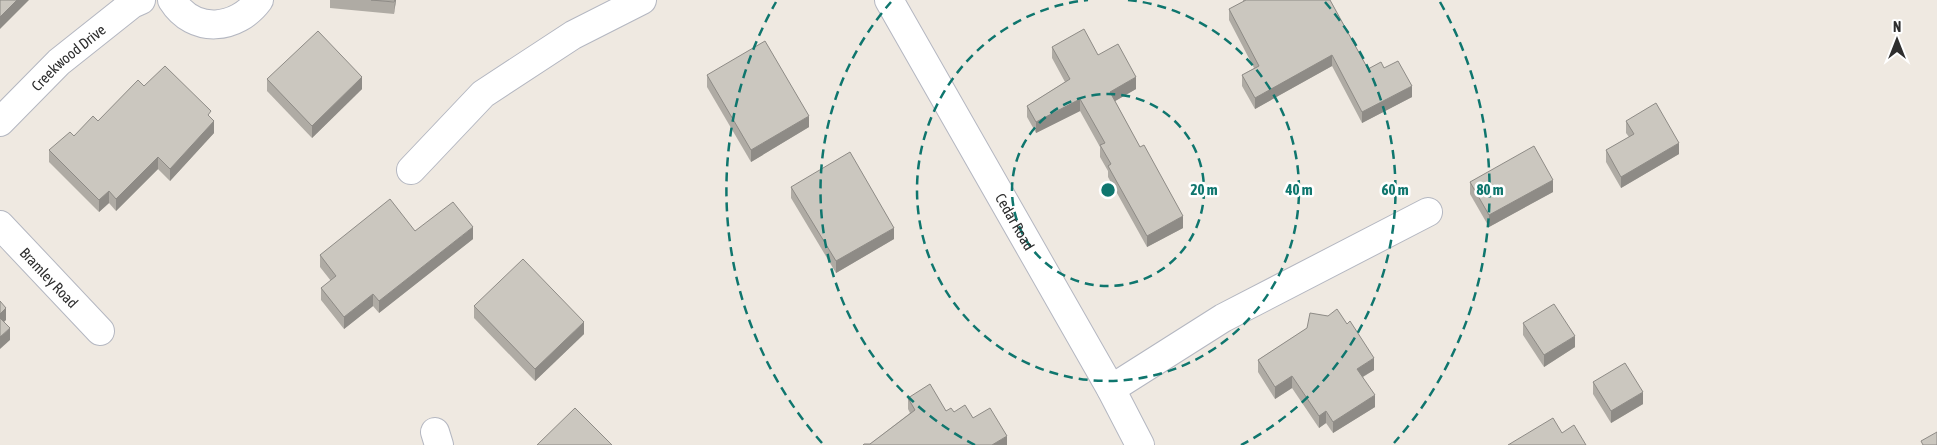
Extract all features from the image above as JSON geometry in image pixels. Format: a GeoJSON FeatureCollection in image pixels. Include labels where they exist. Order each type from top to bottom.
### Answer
{"type":"FeatureCollection","features":[{"type":"Feature","properties":{"kind":"street","name":"Creekwood Drive"},"geometry":{"type":"LineString","coordinates":[[0,122],[59,62],[141,0]]}},
{"type":"Feature","properties":{"kind":"street"},"geometry":{"type":"LineString","coordinates":[[172,0],[185,14],[200,22],[216,25],[234,22],[248,13],[260,0]]}},
{"type":"Feature","properties":{"kind":"street"},"geometry":{"type":"LineString","coordinates":[[411,170],[483,94],[573,35],[642,0]]}},
{"type":"Feature","properties":{"kind":"street","name":"Cedar Road"},"geometry":{"type":"LineString","coordinates":[[889,0],[1111,389],[1140,445]]}},
{"type":"Feature","properties":{"kind":"street"},"geometry":{"type":"LineString","coordinates":[[1111,389],[1223,318],[1428,212]]}},
{"type":"Feature","properties":{"kind":"street","name":"Bramley Road"},"geometry":{"type":"LineString","coordinates":[[0,225],[100,330]]}},
{"type":"Feature","properties":{"kind":"building"},"geometry":{"type":"Polygon","coordinates":[[[0,0],[17,0],[0,17],[0,0]]]}},
{"type":"Feature","properties":{"kind":"building"},"geometry":{"type":"Polygon","coordinates":[[[371,0],[395,0],[394,2],[371,0]]]}},
{"type":"Feature","properties":{"kind":"building"},"geometry":{"type":"Polygon","coordinates":[[[1246,0],[1330,0],[1368,69],[1381,62],[1384,68],[1398,61],[1412,86],[1362,112],[1332,55],[1255,98],[1242,75],[1259,66],[1229,9],[1246,0]]]}},
{"type":"Feature","properties":{"kind":"building"},"geometry":{"type":"Polygon","coordinates":[[[1084,29],[1098,55],[1118,44],[1136,77],[1110,92],[1140,147],[1144,145],[1183,216],[1147,236],[1108,166],[1111,164],[1100,145],[1105,143],[1080,99],[1036,122],[1027,106],[1070,79],[1052,47],[1084,29]]]}},
{"type":"Feature","properties":{"kind":"building"},"geometry":{"type":"Polygon","coordinates":[[[318,31],[362,77],[312,126],[267,79],[318,31]]]}},
{"type":"Feature","properties":{"kind":"building"},"geometry":{"type":"Polygon","coordinates":[[[765,41],[809,116],[751,150],[707,75],[765,41]]]}},
{"type":"Feature","properties":{"kind":"building"},"geometry":{"type":"Polygon","coordinates":[[[165,66],[211,111],[208,115],[214,121],[170,169],[158,157],[116,199],[109,191],[99,200],[49,150],[70,132],[74,136],[93,116],[98,121],[138,80],[144,86],[165,66]]]}},
{"type":"Feature","properties":{"kind":"building"},"geometry":{"type":"Polygon","coordinates":[[[1656,103],[1679,143],[1621,177],[1606,150],[1634,134],[1626,121],[1656,103]]]}},
{"type":"Feature","properties":{"kind":"building"},"geometry":{"type":"Polygon","coordinates":[[[1534,146],[1553,180],[1489,215],[1470,182],[1534,146]]]}},
{"type":"Feature","properties":{"kind":"building"},"geometry":{"type":"Polygon","coordinates":[[[850,152],[894,228],[836,261],[791,187],[850,152]]]}},
{"type":"Feature","properties":{"kind":"building"},"geometry":{"type":"Polygon","coordinates":[[[390,199],[415,231],[453,202],[473,227],[379,301],[373,294],[344,317],[321,288],[336,276],[320,255],[390,199]]]}},
{"type":"Feature","properties":{"kind":"building"},"geometry":{"type":"Polygon","coordinates":[[[523,259],[584,322],[535,369],[474,306],[523,259]]]}},
{"type":"Feature","properties":{"kind":"building"},"geometry":{"type":"Polygon","coordinates":[[[0,301],[6,308],[0,314],[0,301]]]}},
{"type":"Feature","properties":{"kind":"building"},"geometry":{"type":"Polygon","coordinates":[[[1554,304],[1575,336],[1544,355],[1523,323],[1554,304]]]}},
{"type":"Feature","properties":{"kind":"building"},"geometry":{"type":"Polygon","coordinates":[[[1337,309],[1347,324],[1350,321],[1374,358],[1357,369],[1375,395],[1333,422],[1326,411],[1319,416],[1292,376],[1275,387],[1258,360],[1307,328],[1310,313],[1328,316],[1337,309]]]}},
{"type":"Feature","properties":{"kind":"building"},"geometry":{"type":"Polygon","coordinates":[[[0,318],[10,328],[0,337],[0,318]]]}},
{"type":"Feature","properties":{"kind":"building"},"geometry":{"type":"Polygon","coordinates":[[[1625,363],[1643,392],[1611,411],[1593,382],[1625,363]]]}},
{"type":"Feature","properties":{"kind":"building"},"geometry":{"type":"Polygon","coordinates":[[[930,384],[946,411],[951,408],[954,412],[965,405],[973,418],[990,408],[1007,436],[992,445],[863,445],[870,444],[915,410],[908,398],[930,384]]]}},
{"type":"Feature","properties":{"kind":"building"},"geometry":{"type":"Polygon","coordinates":[[[575,408],[612,445],[537,445],[575,408]]]}},
{"type":"Feature","properties":{"kind":"building"},"geometry":{"type":"Polygon","coordinates":[[[1553,418],[1562,433],[1574,425],[1586,445],[1508,445],[1553,418]]]}},
{"type":"Feature","properties":{"kind":"building"},"geometry":{"type":"Polygon","coordinates":[[[1937,432],[1937,445],[1923,445],[1921,441],[1937,432]]]}}]}
